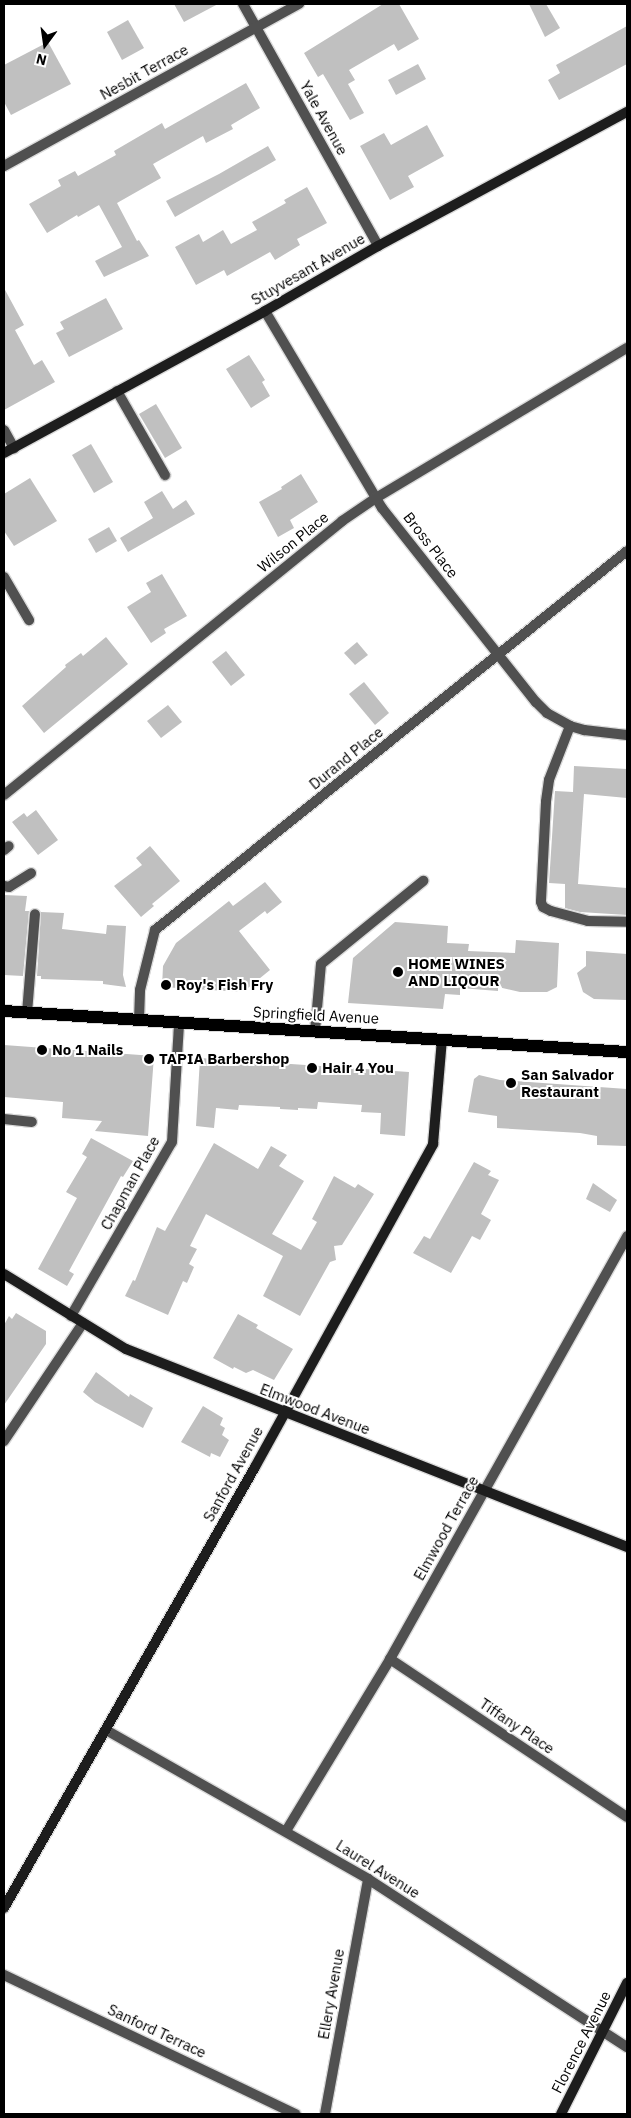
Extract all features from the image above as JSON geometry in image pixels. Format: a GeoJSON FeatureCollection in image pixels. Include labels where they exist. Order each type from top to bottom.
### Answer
{"type":"FeatureCollection","features":[{"type":"Feature","properties":{"kind":"main road","name":"Stuyvesant Avenue"},"geometry":{"type":"LineString","coordinates":[[4,453],[265,311],[378,246],[627,112]]}},
{"type":"Feature","properties":{"kind":"main road","name":"Springfield Avenue"},"geometry":{"type":"LineString","coordinates":[[4,1011],[627,1052]]}},
{"type":"Feature","properties":{"kind":"main road","name":"Sanford Avenue"},"geometry":{"type":"LineString","coordinates":[[4,1908],[8,1892],[106,1730],[433,1144],[442,1039]]}},
{"type":"Feature","properties":{"kind":"main road","name":"Elmwood Avenue"},"geometry":{"type":"LineString","coordinates":[[4,1274],[126,1350],[627,1547]]}},
{"type":"Feature","properties":{"kind":"main road","name":"Florence Avenue"},"geometry":{"type":"LineString","coordinates":[[562,2114],[627,1983]]}},
{"type":"Feature","properties":{"kind":"street","name":"Yale Avenue"},"geometry":{"type":"LineString","coordinates":[[243,4],[378,246]]}},
{"type":"Feature","properties":{"kind":"street","name":"Nesbit Terrace"},"geometry":{"type":"LineString","coordinates":[[4,166],[299,4]]}},
{"type":"Feature","properties":{"kind":"street","name":"Bross Place"},"geometry":{"type":"LineString","coordinates":[[265,311],[376,498],[498,655],[547,713],[570,726],[584,730],[627,735]]}},
{"type":"Feature","properties":{"kind":"street","name":"Wilson Place"},"geometry":{"type":"LineString","coordinates":[[4,796],[342,521],[376,498],[627,348]]}},
{"type":"Feature","properties":{"kind":"street"},"geometry":{"type":"LineString","coordinates":[[117,391],[165,475]]}},
{"type":"Feature","properties":{"kind":"street"},"geometry":{"type":"LineString","coordinates":[[4,430],[14,448]]}},
{"type":"Feature","properties":{"kind":"street","name":"Durand Place"},"geometry":{"type":"LineString","coordinates":[[140,1020],[140,990],[155,930],[627,551]]}},
{"type":"Feature","properties":{"kind":"street"},"geometry":{"type":"LineString","coordinates":[[4,576],[28,620]]}},
{"type":"Feature","properties":{"kind":"street"},"geometry":{"type":"LineString","coordinates":[[570,726],[549,780],[545,811],[541,902],[543,907],[551,911],[588,921],[627,922]]}},
{"type":"Feature","properties":{"kind":"street"},"geometry":{"type":"LineString","coordinates":[[4,886],[9,887],[31,873]]}},
{"type":"Feature","properties":{"kind":"street"},"geometry":{"type":"LineString","coordinates":[[315,1031],[321,964],[423,881]]}},
{"type":"Feature","properties":{"kind":"street"},"geometry":{"type":"LineString","coordinates":[[26,1013],[35,914]]}},
{"type":"Feature","properties":{"kind":"street","name":"Chapman Place"},"geometry":{"type":"LineString","coordinates":[[71,1316],[172,1142],[179,1023]]}},
{"type":"Feature","properties":{"kind":"street"},"geometry":{"type":"LineString","coordinates":[[4,1119],[32,1122]]}},
{"type":"Feature","properties":{"kind":"street","name":"Elmwood Terrace"},"geometry":{"type":"LineString","coordinates":[[286,1831],[390,1659],[627,1236]]}},
{"type":"Feature","properties":{"kind":"street"},"geometry":{"type":"LineString","coordinates":[[4,1441],[83,1323]]}},
{"type":"Feature","properties":{"kind":"street","name":"Tiffany Place"},"geometry":{"type":"LineString","coordinates":[[390,1659],[627,1817]]}},
{"type":"Feature","properties":{"kind":"street","name":"Laurel Avenue"},"geometry":{"type":"LineString","coordinates":[[106,1730],[368,1879],[627,2047]]}},
{"type":"Feature","properties":{"kind":"street","name":"Ellery Avenue"},"geometry":{"type":"LineString","coordinates":[[325,2114],[368,1879]]}},
{"type":"Feature","properties":{"kind":"street","name":"Sanford Terrace"},"geometry":{"type":"LineString","coordinates":[[4,1975],[296,2114]]}},
{"type":"Feature","properties":{"kind":"building"},"geometry":{"type":"Polygon","coordinates":[[[174,4],[218,4],[184,22],[174,4]]]}},
{"type":"Feature","properties":{"kind":"building"},"geometry":{"type":"Polygon","coordinates":[[[383,4],[399,4],[419,39],[398,51],[394,44],[349,70],[355,80],[348,84],[364,113],[350,120],[323,74],[318,77],[304,53],[383,4]]]}},
{"type":"Feature","properties":{"kind":"building"},"geometry":{"type":"Polygon","coordinates":[[[529,4],[546,4],[560,28],[545,37],[529,4]]]}},
{"type":"Feature","properties":{"kind":"building"},"geometry":{"type":"Polygon","coordinates":[[[128,20],[144,48],[122,60],[107,32],[128,20]]]}},
{"type":"Feature","properties":{"kind":"building"},"geometry":{"type":"Polygon","coordinates":[[[627,26],[627,64],[559,100],[548,80],[560,73],[556,65],[627,26]]]}},
{"type":"Feature","properties":{"kind":"building"},"geometry":{"type":"Polygon","coordinates":[[[48,42],[71,84],[11,115],[4,102],[4,65],[48,42]]]}},
{"type":"Feature","properties":{"kind":"building"},"geometry":{"type":"Polygon","coordinates":[[[418,64],[426,79],[396,95],[388,80],[418,64]]]}},
{"type":"Feature","properties":{"kind":"building"},"geometry":{"type":"Polygon","coordinates":[[[246,83],[260,108],[231,125],[233,129],[206,143],[203,136],[153,164],[161,178],[117,203],[137,241],[139,240],[149,256],[104,277],[95,261],[122,247],[99,205],[78,217],[77,215],[47,233],[29,204],[61,186],[58,180],[75,171],[78,176],[116,155],[114,151],[162,123],[165,129],[246,83]]]}},
{"type":"Feature","properties":{"kind":"building"},"geometry":{"type":"Polygon","coordinates":[[[427,125],[444,156],[408,176],[414,187],[390,200],[360,146],[384,133],[391,145],[427,125]]]}},
{"type":"Feature","properties":{"kind":"building"},"geometry":{"type":"Polygon","coordinates":[[[268,146],[276,160],[175,217],[166,201],[268,146]]]}},
{"type":"Feature","properties":{"kind":"building"},"geometry":{"type":"Polygon","coordinates":[[[307,187],[327,223],[297,239],[300,245],[275,260],[270,252],[227,276],[224,270],[196,285],[175,247],[199,234],[203,242],[223,230],[231,244],[257,230],[252,222],[286,203],[284,200],[307,187]]]}},
{"type":"Feature","properties":{"kind":"building"},"geometry":{"type":"Polygon","coordinates":[[[4,288],[24,325],[15,330],[34,365],[42,360],[55,382],[4,410],[4,288]]]}},
{"type":"Feature","properties":{"kind":"building"},"geometry":{"type":"Polygon","coordinates":[[[106,298],[123,329],[69,357],[56,333],[64,329],[60,322],[106,298]]]}},
{"type":"Feature","properties":{"kind":"building"},"geometry":{"type":"Polygon","coordinates":[[[249,355],[265,380],[262,382],[270,396],[251,408],[226,369],[249,355]]]}},
{"type":"Feature","properties":{"kind":"building"},"geometry":{"type":"Polygon","coordinates":[[[156,404],[182,448],[165,458],[139,414],[156,404]]]}},
{"type":"Feature","properties":{"kind":"building"},"geometry":{"type":"Polygon","coordinates":[[[91,444],[113,482],[94,493],[72,455],[91,444]]]}},
{"type":"Feature","properties":{"kind":"building"},"geometry":{"type":"Polygon","coordinates":[[[301,474],[318,502],[290,520],[294,528],[278,537],[259,502],[282,489],[281,487],[301,474]]]}},
{"type":"Feature","properties":{"kind":"building"},"geometry":{"type":"Polygon","coordinates":[[[30,478],[57,521],[14,546],[4,531],[4,494],[30,478]]]}},
{"type":"Feature","properties":{"kind":"building"},"geometry":{"type":"Polygon","coordinates":[[[162,491],[173,509],[186,500],[195,514],[128,552],[120,538],[153,518],[144,502],[162,491]]]}},
{"type":"Feature","properties":{"kind":"building"},"geometry":{"type":"Polygon","coordinates":[[[109,527],[117,541],[96,553],[88,539],[109,527]]]}},
{"type":"Feature","properties":{"kind":"building"},"geometry":{"type":"Polygon","coordinates":[[[162,574],[187,616],[164,629],[166,633],[151,643],[127,607],[151,592],[146,583],[162,574]]]}},
{"type":"Feature","properties":{"kind":"building"},"geometry":{"type":"Polygon","coordinates":[[[106,637],[128,664],[44,733],[22,706],[66,667],[65,665],[81,653],[83,656],[106,637]]]}},
{"type":"Feature","properties":{"kind":"building"},"geometry":{"type":"Polygon","coordinates":[[[357,642],[368,655],[355,665],[344,653],[357,642]]]}},
{"type":"Feature","properties":{"kind":"building"},"geometry":{"type":"Polygon","coordinates":[[[226,651],[245,675],[231,686],[212,662],[226,651]]]}},
{"type":"Feature","properties":{"kind":"building"},"geometry":{"type":"Polygon","coordinates":[[[364,682],[389,713],[375,725],[349,694],[364,682]]]}},
{"type":"Feature","properties":{"kind":"building"},"geometry":{"type":"Polygon","coordinates":[[[168,705],[182,722],[161,738],[147,721],[168,705]]]}},
{"type":"Feature","properties":{"kind":"building"},"geometry":{"type":"Polygon","coordinates":[[[574,766],[627,769],[627,798],[584,794],[578,884],[627,888],[627,915],[580,912],[565,908],[565,884],[549,883],[555,791],[573,792],[574,766]]]}},
{"type":"Feature","properties":{"kind":"building"},"geometry":{"type":"Polygon","coordinates":[[[36,810],[58,840],[38,855],[12,822],[24,813],[27,817],[36,810]]]}},
{"type":"Feature","properties":{"kind":"building"},"geometry":{"type":"Polygon","coordinates":[[[150,846],[180,881],[152,904],[154,906],[141,917],[114,886],[142,865],[136,858],[150,846]]]}},
{"type":"Feature","properties":{"kind":"building"},"geometry":{"type":"Polygon","coordinates":[[[265,882],[282,902],[267,914],[265,911],[239,931],[270,970],[243,992],[162,987],[163,966],[176,943],[229,901],[233,906],[265,882]]]}},
{"type":"Feature","properties":{"kind":"building"},"geometry":{"type":"Polygon","coordinates":[[[4,895],[27,896],[25,911],[29,911],[23,976],[4,975],[4,895]]]}},
{"type":"Feature","properties":{"kind":"building"},"geometry":{"type":"Polygon","coordinates":[[[41,912],[64,913],[62,929],[106,934],[107,925],[126,926],[123,975],[126,987],[103,984],[103,981],[41,979],[41,976],[37,976],[41,912]]]}},
{"type":"Feature","properties":{"kind":"building"},"geometry":{"type":"Polygon","coordinates":[[[395,922],[448,926],[447,943],[469,944],[468,951],[515,953],[516,940],[559,943],[557,987],[547,992],[520,992],[498,987],[498,991],[460,988],[460,995],[445,994],[443,1009],[348,1003],[353,958],[395,922]]]}},
{"type":"Feature","properties":{"kind":"building"},"geometry":{"type":"Polygon","coordinates":[[[586,951],[627,954],[627,1000],[594,999],[583,992],[577,973],[586,966],[586,951]]]}},
{"type":"Feature","properties":{"kind":"building"},"geometry":{"type":"Polygon","coordinates":[[[4,1045],[154,1056],[148,1136],[95,1131],[102,1121],[62,1118],[63,1102],[4,1097],[4,1045]]]}},
{"type":"Feature","properties":{"kind":"building"},"geometry":{"type":"Polygon","coordinates":[[[200,1058],[409,1072],[405,1136],[380,1134],[381,1113],[361,1112],[362,1105],[318,1102],[317,1109],[298,1108],[298,1110],[239,1105],[238,1110],[216,1108],[214,1128],[196,1126],[200,1058]]]}},
{"type":"Feature","properties":{"kind":"building"},"geometry":{"type":"Polygon","coordinates":[[[479,1075],[500,1080],[627,1089],[627,1146],[597,1145],[597,1136],[580,1133],[497,1128],[497,1116],[468,1112],[474,1079],[479,1075]]]}},
{"type":"Feature","properties":{"kind":"building"},"geometry":{"type":"Polygon","coordinates":[[[91,1138],[133,1161],[123,1177],[121,1176],[69,1271],[74,1274],[67,1286],[38,1269],[77,1198],[66,1192],[87,1157],[82,1154],[91,1138]]]}},
{"type":"Feature","properties":{"kind":"building"},"geometry":{"type":"Polygon","coordinates":[[[214,1143],[258,1169],[271,1146],[287,1155],[279,1166],[304,1181],[272,1234],[301,1250],[317,1222],[312,1219],[334,1176],[355,1188],[358,1184],[374,1194],[342,1245],[334,1246],[336,1260],[330,1262],[300,1316],[263,1296],[283,1256],[206,1214],[190,1246],[197,1249],[189,1264],[194,1267],[187,1283],[183,1281],[168,1315],[125,1296],[133,1280],[135,1281],[157,1227],[165,1231],[214,1143]]]}},
{"type":"Feature","properties":{"kind":"building"},"geometry":{"type":"Polygon","coordinates":[[[474,1162],[491,1171],[488,1175],[499,1180],[481,1214],[491,1220],[480,1240],[472,1236],[451,1273],[413,1253],[424,1236],[430,1239],[474,1162]]]}},
{"type":"Feature","properties":{"kind":"building"},"geometry":{"type":"Polygon","coordinates":[[[593,1183],[617,1200],[610,1212],[586,1199],[593,1183]]]}},
{"type":"Feature","properties":{"kind":"building"},"geometry":{"type":"Polygon","coordinates":[[[16,1313],[46,1331],[46,1344],[4,1405],[4,1325],[9,1316],[12,1319],[16,1313]]]}},
{"type":"Feature","properties":{"kind":"building"},"geometry":{"type":"Polygon","coordinates":[[[238,1314],[258,1325],[256,1328],[293,1349],[274,1380],[253,1370],[246,1373],[234,1367],[233,1369],[213,1358],[238,1314]]]}},
{"type":"Feature","properties":{"kind":"building"},"geometry":{"type":"Polygon","coordinates":[[[96,1372],[129,1397],[130,1394],[153,1408],[143,1428],[95,1402],[83,1392],[96,1372]]]}},
{"type":"Feature","properties":{"kind":"building"},"geometry":{"type":"Polygon","coordinates":[[[203,1406],[223,1418],[220,1425],[225,1428],[222,1435],[229,1440],[220,1457],[211,1453],[210,1457],[181,1442],[203,1406]]]}},
{"type":"Feature","properties":{"kind":"place","name":"HOME WINES AND LIQOUR"},"geometry":{"type":"Point","coordinates":[398,972]}},
{"type":"Feature","properties":{"kind":"place","name":"Roy's Fish Fry"},"geometry":{"type":"Point","coordinates":[166,985]}},
{"type":"Feature","properties":{"kind":"place","name":"No 1 Nails"},"geometry":{"type":"Point","coordinates":[42,1050]}},
{"type":"Feature","properties":{"kind":"place","name":"TAPIA Barbershop"},"geometry":{"type":"Point","coordinates":[149,1059]}},
{"type":"Feature","properties":{"kind":"place","name":"Hair 4 You"},"geometry":{"type":"Point","coordinates":[312,1068]}},
{"type":"Feature","properties":{"kind":"place","name":"San Salvador Restaurant"},"geometry":{"type":"Point","coordinates":[511,1083]}}]}
